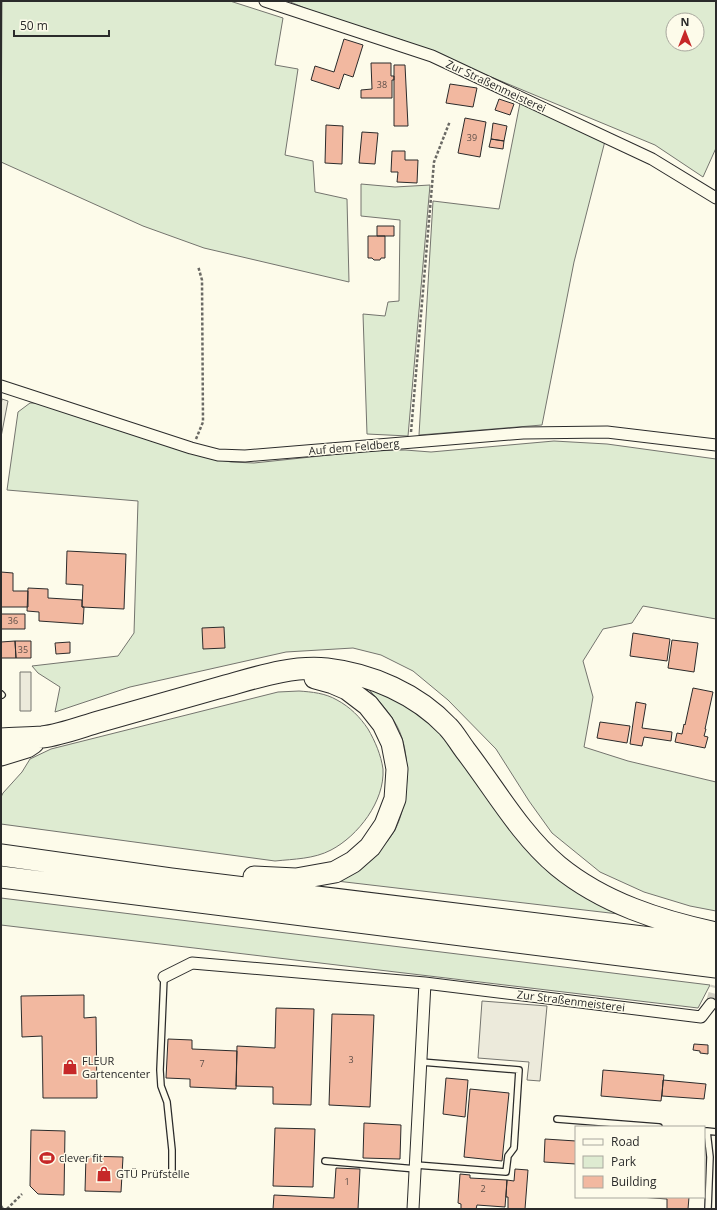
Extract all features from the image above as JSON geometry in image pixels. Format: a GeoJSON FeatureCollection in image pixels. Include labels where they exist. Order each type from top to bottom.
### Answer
{"type":"FeatureCollection","features":[{"type":"Feature","properties":{"kind":"highway"},"geometry":{"type":"LineString","coordinates":[[1,739],[44,737],[274,673],[305,668],[328,669],[376,681],[400,691],[423,705],[448,727],[482,771],[510,813],[536,845],[558,865],[590,888],[631,909],[716,933]]}},
{"type":"Feature","properties":{"kind":"highway"},"geometry":{"type":"LineString","coordinates":[[171,879],[198,870],[256,877],[296,878],[335,872],[353,862],[370,847],[385,825],[395,799],[397,769],[392,743],[383,724],[368,705],[347,690],[333,683],[319,679],[274,673]]}},
{"type":"Feature","properties":{"kind":"highway"},"geometry":{"type":"LineString","coordinates":[[1,755],[27,747],[44,737]]}},
{"type":"Feature","properties":{"kind":"highway"},"geometry":{"type":"LineString","coordinates":[[1,855],[171,879],[716,946]]}},
{"type":"Feature","properties":{"kind":"highway"},"geometry":{"type":"LineString","coordinates":[[1,877],[716,967]]}},
{"type":"Feature","properties":{"kind":"street","name":"Zur Straßenmeisterei"},"geometry":{"type":"LineString","coordinates":[[265,1],[432,56],[652,159],[716,198]]}},
{"type":"Feature","properties":{"kind":"street","name":"Auf dem Feldberg"},"geometry":{"type":"LineString","coordinates":[[1,386],[191,448],[218,455],[245,456],[524,433],[607,432],[716,445]]}},
{"type":"Feature","properties":{"kind":"street","name":"Zur Straßenmeisterei"},"geometry":{"type":"LineString","coordinates":[[164,977],[192,963],[425,983],[701,1017],[711,1004]]}},
{"type":"Feature","properties":{"kind":"street"},"geometry":{"type":"LineString","coordinates":[[413,1209],[425,983]]}},
{"type":"Feature","properties":{"kind":"lane"},"geometry":{"type":"LineString","coordinates":[[164,977],[160,1070],[161,1086],[167,1102],[172,1150],[172,1170]]}},
{"type":"Feature","properties":{"kind":"lane"},"geometry":{"type":"LineString","coordinates":[[325,1161],[506,1172],[508,1156],[514,1148],[519,1070],[421,1062]]}},
{"type":"Feature","properties":{"kind":"lane"},"geometry":{"type":"LineString","coordinates":[[557,1118],[648,1126]]}},
{"type":"Feature","properties":{"kind":"lane"},"geometry":{"type":"LineString","coordinates":[[708,1209],[710,1157],[705,1131],[716,1132]]}},
{"type":"Feature","properties":{"kind":"path"},"geometry":{"type":"LineString","coordinates":[[410,442],[434,162],[450,121]]}},
{"type":"Feature","properties":{"kind":"path"},"geometry":{"type":"LineString","coordinates":[[191,448],[203,422],[202,280],[198,266]]}},
{"type":"Feature","properties":{"kind":"path"},"geometry":{"type":"LineString","coordinates":[[6,1209],[22,1194]]}},
{"type":"Feature","properties":{"kind":"green space"},"geometry":{"type":"Polygon","coordinates":[[[2,1],[230,1],[283,18],[275,65],[298,69],[285,155],[313,161],[315,192],[347,199],[349,282],[204,248],[143,226],[1,162],[2,1]]]}},
{"type":"Feature","properties":{"kind":"green space"},"geometry":{"type":"Polygon","coordinates":[[[288,1],[716,1],[716,148],[703,177],[655,145],[402,40],[331,19],[288,1]]]}},
{"type":"Feature","properties":{"kind":"green space"},"geometry":{"type":"Polygon","coordinates":[[[520,103],[605,141],[574,262],[542,425],[419,435],[433,201],[499,209],[520,103]]]}},
{"type":"Feature","properties":{"kind":"green space"},"geometry":{"type":"Polygon","coordinates":[[[361,184],[395,187],[430,185],[408,436],[367,434],[363,314],[385,316],[388,302],[399,301],[400,220],[361,216],[361,184]]]}},
{"type":"Feature","properties":{"kind":"green space"},"geometry":{"type":"Polygon","coordinates":[[[30,403],[38,403],[215,459],[231,462],[254,463],[368,451],[405,450],[431,452],[554,441],[607,444],[716,459],[716,619],[643,606],[632,623],[603,629],[583,661],[593,697],[584,747],[628,761],[716,782],[716,911],[690,906],[644,892],[600,872],[552,833],[529,801],[496,749],[448,700],[413,671],[381,655],[353,648],[286,652],[130,687],[55,712],[60,687],[38,673],[32,666],[118,656],[134,633],[138,501],[7,490],[18,412],[30,403]]]}},
{"type":"Feature","properties":{"kind":"green space"},"geometry":{"type":"Polygon","coordinates":[[[365,685],[418,711],[447,732],[492,800],[627,915],[328,880],[362,864],[378,852],[395,830],[400,819],[406,792],[407,764],[402,737],[390,715],[365,685]]]}},
{"type":"Feature","properties":{"kind":"green space"},"geometry":{"type":"Polygon","coordinates":[[[278,692],[314,692],[328,696],[342,703],[358,716],[373,738],[382,764],[383,769],[380,793],[375,805],[360,827],[341,844],[331,850],[304,858],[275,861],[1,824],[1,797],[3,793],[22,772],[30,759],[51,749],[278,692]]]}},
{"type":"Feature","properties":{"kind":"green space"},"geometry":{"type":"Polygon","coordinates":[[[1,898],[710,985],[698,1008],[1,925],[1,898]]]}},
{"type":"Feature","properties":{"kind":"shaded area"},"geometry":{"type":"Polygon","coordinates":[[[2,399],[8,401],[1,437],[1,405],[2,399]]]}},
{"type":"Feature","properties":{"kind":"shaded area"},"geometry":{"type":"Polygon","coordinates":[[[20,672],[31,672],[31,711],[20,711],[20,672]]]}},
{"type":"Feature","properties":{"kind":"shaded area"},"geometry":{"type":"Polygon","coordinates":[[[482,1001],[547,1006],[540,1081],[527,1080],[529,1062],[478,1058],[482,1001]]]}},
{"type":"Feature","properties":{"kind":"building"},"geometry":{"type":"Polygon","coordinates":[[[344,39],[363,45],[353,77],[344,74],[339,89],[311,80],[315,66],[334,72],[344,39]]]}},
{"type":"Feature","properties":{"kind":"building"},"geometry":{"type":"Polygon","coordinates":[[[371,63],[391,63],[391,76],[394,76],[394,80],[392,80],[392,98],[361,98],[361,90],[372,89],[371,63]]]}},
{"type":"Feature","properties":{"kind":"building"},"geometry":{"type":"Polygon","coordinates":[[[394,65],[405,65],[408,126],[394,126],[394,65]]]}},
{"type":"Feature","properties":{"kind":"building"},"geometry":{"type":"Polygon","coordinates":[[[450,84],[477,88],[473,107],[446,103],[450,84]]]}},
{"type":"Feature","properties":{"kind":"building"},"geometry":{"type":"Polygon","coordinates":[[[499,99],[514,104],[510,115],[495,110],[499,99]]]}},
{"type":"Feature","properties":{"kind":"building"},"geometry":{"type":"Polygon","coordinates":[[[465,118],[486,122],[480,157],[458,153],[465,118]]]}},
{"type":"Feature","properties":{"kind":"building"},"geometry":{"type":"Polygon","coordinates":[[[493,123],[507,126],[504,141],[491,139],[493,123]]]}},
{"type":"Feature","properties":{"kind":"building"},"geometry":{"type":"Polygon","coordinates":[[[326,125],[343,126],[342,164],[325,163],[326,125]]]}},
{"type":"Feature","properties":{"kind":"building"},"geometry":{"type":"Polygon","coordinates":[[[362,132],[378,133],[375,164],[359,163],[362,132]]]}},
{"type":"Feature","properties":{"kind":"building"},"geometry":{"type":"Polygon","coordinates":[[[491,139],[504,141],[503,149],[489,147],[491,139]]]}},
{"type":"Feature","properties":{"kind":"building"},"geometry":{"type":"Polygon","coordinates":[[[392,151],[405,151],[405,160],[418,160],[417,183],[397,182],[398,172],[391,172],[392,151]]]}},
{"type":"Feature","properties":{"kind":"building"},"geometry":{"type":"Polygon","coordinates":[[[377,226],[394,226],[394,236],[377,236],[377,226]]]}},
{"type":"Feature","properties":{"kind":"building"},"geometry":{"type":"Polygon","coordinates":[[[368,236],[385,236],[385,258],[374,260],[372,258],[368,258],[368,236]]]}},
{"type":"Feature","properties":{"kind":"building"},"geometry":{"type":"Polygon","coordinates":[[[67,551],[126,554],[124,609],[82,607],[83,585],[66,584],[67,551]]]}},
{"type":"Feature","properties":{"kind":"building"},"geometry":{"type":"Polygon","coordinates":[[[1,572],[13,573],[13,591],[28,591],[28,607],[1,607],[1,572]]]}},
{"type":"Feature","properties":{"kind":"building"},"geometry":{"type":"Polygon","coordinates":[[[28,588],[48,589],[48,598],[82,600],[82,607],[84,607],[83,624],[39,621],[39,612],[27,611],[28,588]]]}},
{"type":"Feature","properties":{"kind":"building"},"geometry":{"type":"Polygon","coordinates":[[[1,614],[25,614],[25,629],[1,629],[1,614]]]}},
{"type":"Feature","properties":{"kind":"building"},"geometry":{"type":"Polygon","coordinates":[[[224,627],[225,648],[203,649],[202,628],[224,627]]]}},
{"type":"Feature","properties":{"kind":"building"},"geometry":{"type":"Polygon","coordinates":[[[633,633],[670,639],[667,661],[630,656],[633,633]]]}},
{"type":"Feature","properties":{"kind":"building"},"geometry":{"type":"Polygon","coordinates":[[[672,640],[698,643],[694,672],[668,668],[672,640]]]}},
{"type":"Feature","properties":{"kind":"building"},"geometry":{"type":"Polygon","coordinates":[[[15,641],[16,658],[1,658],[1,642],[15,641]]]}},
{"type":"Feature","properties":{"kind":"building"},"geometry":{"type":"Polygon","coordinates":[[[15,641],[31,641],[31,658],[16,658],[15,641]]]}},
{"type":"Feature","properties":{"kind":"building"},"geometry":{"type":"Polygon","coordinates":[[[70,642],[70,653],[56,654],[55,643],[70,642]]]}},
{"type":"Feature","properties":{"kind":"building"},"geometry":{"type":"Polygon","coordinates":[[[693,688],[713,692],[704,736],[708,737],[705,748],[675,742],[677,733],[682,734],[684,724],[685,725],[693,688]]]}},
{"type":"Feature","properties":{"kind":"building"},"geometry":{"type":"Polygon","coordinates":[[[636,702],[646,704],[642,728],[672,732],[671,741],[644,737],[642,746],[630,744],[636,702]]]}},
{"type":"Feature","properties":{"kind":"building"},"geometry":{"type":"Polygon","coordinates":[[[600,722],[630,726],[627,743],[597,738],[600,722]]]}},
{"type":"Feature","properties":{"kind":"building","name":"FLEUR Gartencenter"},"geometry":{"type":"Polygon","coordinates":[[[84,995],[84,1018],[96,1017],[97,1098],[43,1098],[42,1036],[22,1037],[21,996],[84,995]]]}},
{"type":"Feature","properties":{"kind":"building"},"geometry":{"type":"Polygon","coordinates":[[[276,1008],[314,1009],[311,1105],[273,1104],[273,1087],[236,1086],[237,1046],[275,1048],[276,1008]]]}},
{"type":"Feature","properties":{"kind":"building"},"geometry":{"type":"Polygon","coordinates":[[[332,1014],[374,1015],[370,1107],[329,1105],[332,1014]]]}},
{"type":"Feature","properties":{"kind":"building"},"geometry":{"type":"Polygon","coordinates":[[[168,1039],[192,1040],[192,1049],[237,1051],[236,1089],[190,1087],[190,1079],[166,1078],[168,1039]]]}},
{"type":"Feature","properties":{"kind":"building"},"geometry":{"type":"Polygon","coordinates":[[[694,1044],[708,1045],[708,1054],[693,1050],[694,1044]]]}},
{"type":"Feature","properties":{"kind":"building"},"geometry":{"type":"Polygon","coordinates":[[[603,1070],[664,1075],[661,1101],[601,1096],[603,1070]]]}},
{"type":"Feature","properties":{"kind":"building"},"geometry":{"type":"Polygon","coordinates":[[[446,1078],[468,1080],[465,1117],[443,1114],[446,1078]]]}},
{"type":"Feature","properties":{"kind":"building"},"geometry":{"type":"Polygon","coordinates":[[[663,1080],[706,1084],[704,1099],[662,1096],[663,1080]]]}},
{"type":"Feature","properties":{"kind":"building"},"geometry":{"type":"Polygon","coordinates":[[[470,1089],[509,1093],[502,1161],[464,1157],[470,1089]]]}},
{"type":"Feature","properties":{"kind":"building"},"geometry":{"type":"Polygon","coordinates":[[[364,1123],[401,1125],[400,1159],[363,1158],[364,1123]]]}},
{"type":"Feature","properties":{"kind":"building"},"geometry":{"type":"Polygon","coordinates":[[[275,1128],[315,1129],[313,1187],[273,1186],[275,1128]]]}},
{"type":"Feature","properties":{"kind":"building","name":"clever fit"},"geometry":{"type":"Polygon","coordinates":[[[31,1130],[65,1131],[64,1195],[38,1194],[30,1186],[31,1130]]]}},
{"type":"Feature","properties":{"kind":"building"},"geometry":{"type":"Polygon","coordinates":[[[545,1139],[575,1141],[575,1164],[544,1162],[545,1139]]]}},
{"type":"Feature","properties":{"kind":"building","name":"GTÜ Prüfstelle"},"geometry":{"type":"Polygon","coordinates":[[[86,1156],[123,1157],[121,1192],[85,1191],[86,1156]]]}},
{"type":"Feature","properties":{"kind":"building"},"geometry":{"type":"Polygon","coordinates":[[[336,1168],[360,1169],[358,1209],[273,1209],[274,1195],[334,1198],[336,1168]]]}},
{"type":"Feature","properties":{"kind":"building"},"geometry":{"type":"Polygon","coordinates":[[[515,1169],[528,1170],[525,1209],[508,1209],[508,1197],[506,1197],[507,1180],[514,1181],[515,1169]]]}},
{"type":"Feature","properties":{"kind":"building"},"geometry":{"type":"Polygon","coordinates":[[[460,1174],[470,1175],[470,1178],[507,1180],[505,1207],[477,1205],[476,1209],[461,1209],[461,1204],[458,1203],[460,1174]]]}},
{"type":"Feature","properties":{"kind":"building"},"geometry":{"type":"Polygon","coordinates":[[[654,1198],[689,1198],[688,1209],[667,1209],[667,1199],[654,1198]]]}},
{"type":"Feature","properties":{"kind":"tunnel"},"geometry":{"type":"LineString","coordinates":[[711,1004],[716,986]]}},
{"type":"Feature","properties":{"kind":"place","name":"FLEUR Gartencenter"},"geometry":{"type":"Point","coordinates":[70,1067]}},
{"type":"Feature","properties":{"kind":"place","name":"clever fit"},"geometry":{"type":"Point","coordinates":[47,1158]}},
{"type":"Feature","properties":{"kind":"place","name":"GTÜ Prüfstelle"},"geometry":{"type":"Point","coordinates":[104,1174]}}]}
